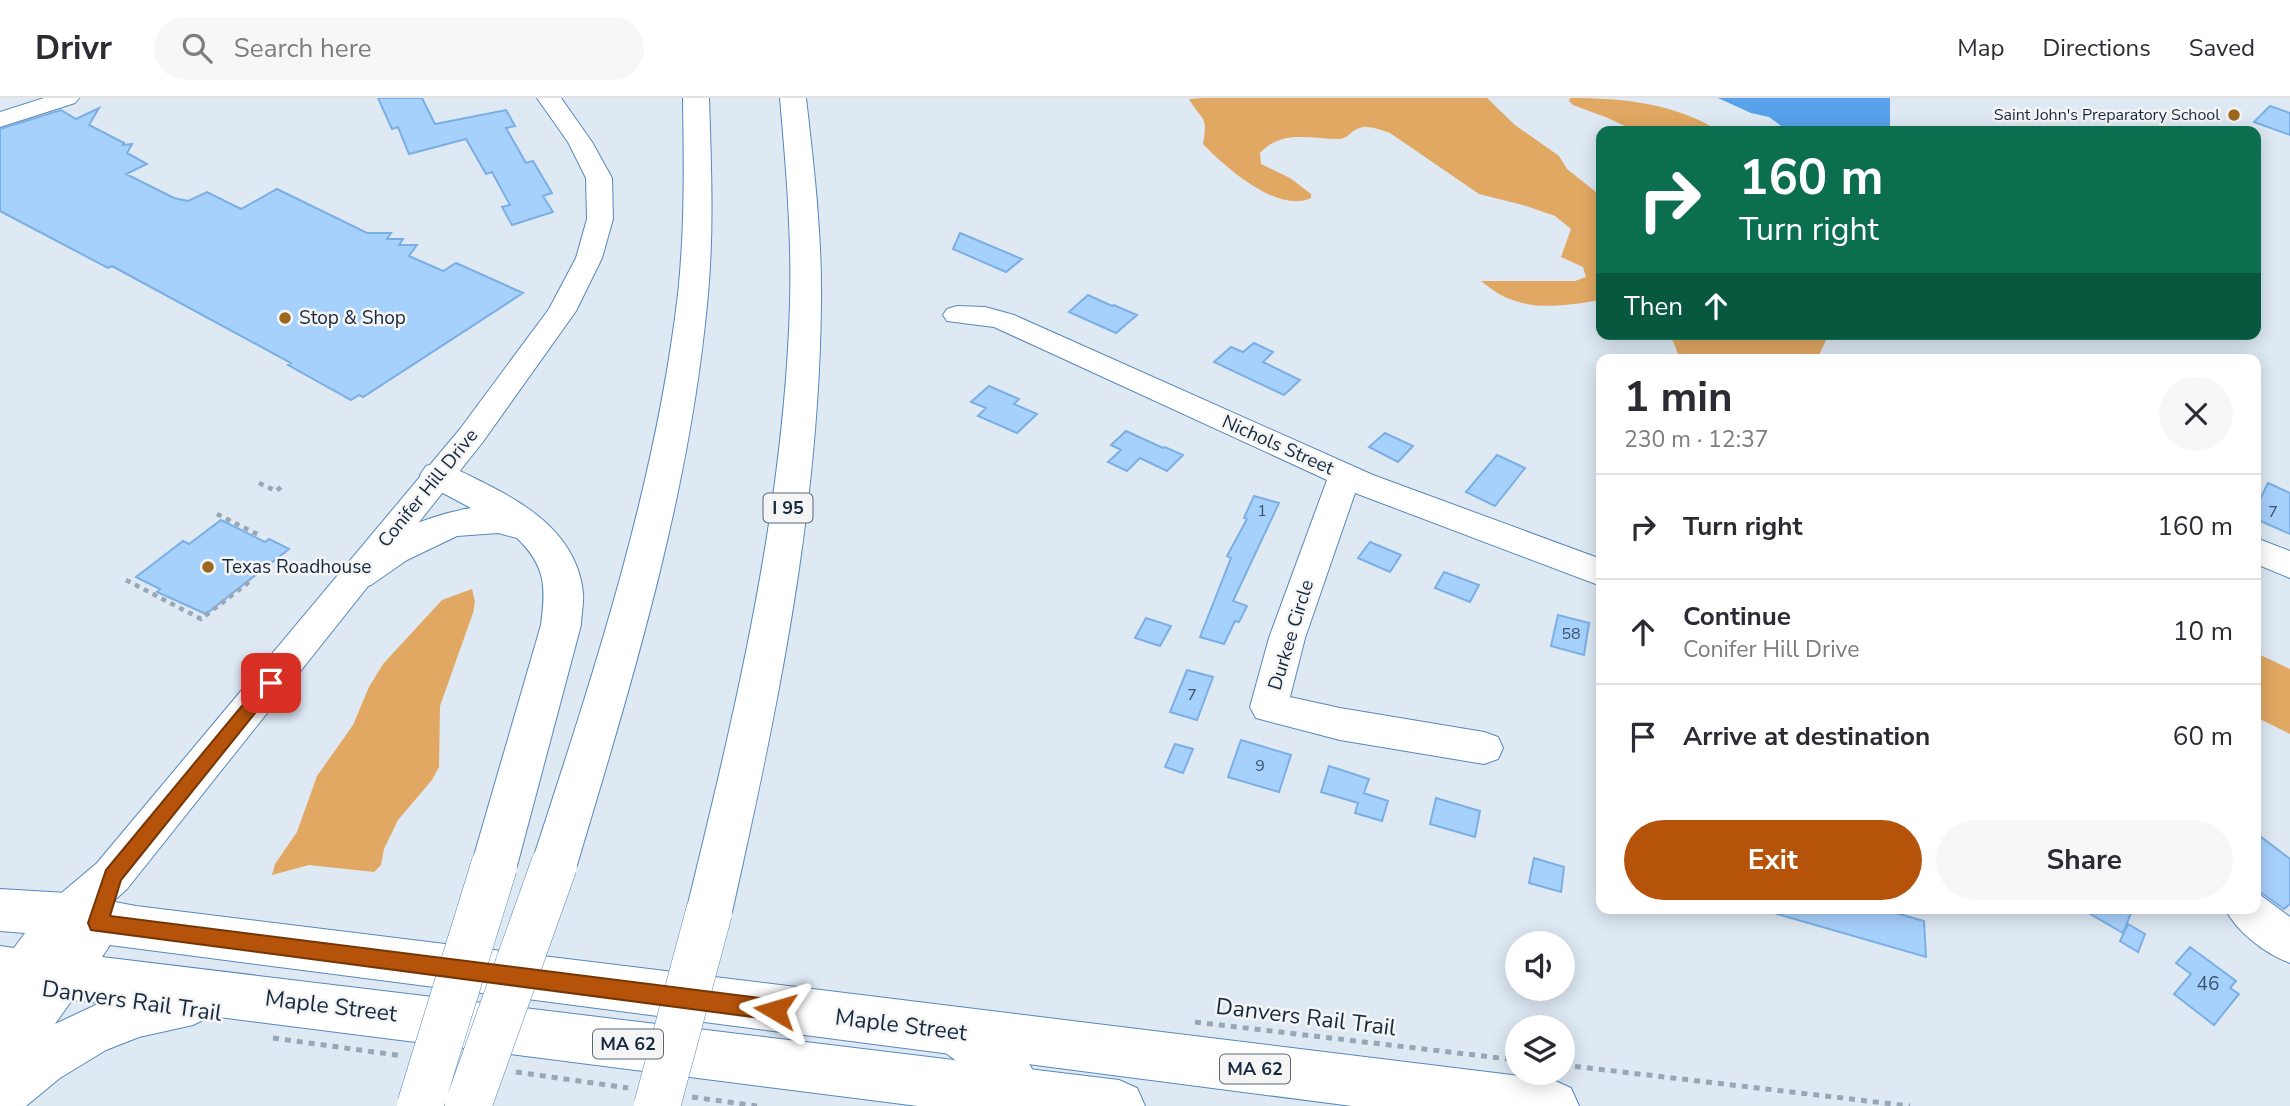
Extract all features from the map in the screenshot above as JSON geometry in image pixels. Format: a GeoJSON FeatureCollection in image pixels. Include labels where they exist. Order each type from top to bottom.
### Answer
{"type":"FeatureCollection","features":[{"type":"Feature","properties":{"kind":"main road"},"geometry":{"type":"LineString","coordinates":[[468,1106],[554,865],[624,638],[650,535],[684,354],[696,243],[699,162],[696,98]]}},
{"type":"Feature","properties":{"kind":"main road","name":"I 95"},"geometry":{"type":"LineString","coordinates":[[660,1097],[709,912],[769,632],[796,442],[803,343],[805,257],[803,182],[793,98]]}},
{"type":"Feature","properties":{"kind":"main road"},"geometry":{"type":"LineString","coordinates":[[420,1106],[494,866],[564,613],[564,586],[558,562],[546,542],[499,508],[438,475]]}},
{"type":"Feature","properties":{"kind":"main road"},"geometry":{"type":"LineString","coordinates":[[358,575],[411,540],[443,528],[491,520],[518,524],[530,529]]}},
{"type":"Feature","properties":{"kind":"main road","name":"Maple Street"},"geometry":{"type":"LineString","coordinates":[[0,910],[1553,1106]]}},
{"type":"Feature","properties":{"kind":"main road"},"geometry":{"type":"LineString","coordinates":[[0,1059],[21,981],[83,919]]}},
{"type":"Feature","properties":{"kind":"main road","name":"Maple Street"},"geometry":{"type":"LineString","coordinates":[[21,981],[237,995],[1020,1100],[1119,1106]]}},
{"type":"Feature","properties":{"kind":"main road"},"geometry":{"type":"LineString","coordinates":[[0,1095],[48,1054],[86,1033],[158,1006],[237,995]]}},
{"type":"Feature","properties":{"kind":"main road"},"geometry":{"type":"LineString","coordinates":[[958,1032],[1002,1063],[1020,1100]]}},
{"type":"Feature","properties":{"kind":"street"},"geometry":{"type":"LineString","coordinates":[[0,120],[66,98]]}},
{"type":"Feature","properties":{"kind":"street","name":"Conifer Hill Drive"},"geometry":{"type":"LineString","coordinates":[[83,919],[112,876],[471,436],[562,311],[589,258],[600,219],[599,178],[580,142],[549,98]]}},
{"type":"Feature","properties":{"kind":"street","name":"Nichols Street"},"geometry":{"type":"LineString","coordinates":[[957,315],[985,316],[1004,321],[1345,475],[1596,571]]}},
{"type":"Feature","properties":{"kind":"street","name":"Durkee Circle"},"geometry":{"type":"LineString","coordinates":[[1345,475],[1287,638],[1269,707],[1340,724],[1484,748]]}},
{"type":"Feature","properties":{"kind":"street"},"geometry":{"type":"LineString","coordinates":[[2261,552],[2290,565]]}},
{"type":"Feature","properties":{"kind":"street"},"geometry":{"type":"LineString","coordinates":[[2254,914],[2290,943]]}},
{"type":"Feature","properties":{"kind":"path"},"geometry":{"type":"LineString","coordinates":[[259,483],[276,491],[284,485]]}},
{"type":"Feature","properties":{"kind":"path"},"geometry":{"type":"LineString","coordinates":[[217,514],[261,536]]}},
{"type":"Feature","properties":{"kind":"path"},"geometry":{"type":"LineString","coordinates":[[126,580],[201,619],[249,582]]}},
{"type":"Feature","properties":{"kind":"path","name":"Danvers Rail Trail"},"geometry":{"type":"LineString","coordinates":[[1187,1021],[1505,1059]]}},
{"type":"Feature","properties":{"kind":"path"},"geometry":{"type":"LineString","coordinates":[[262,1037],[414,1058]]}},
{"type":"Feature","properties":{"kind":"path"},"geometry":{"type":"LineString","coordinates":[[1575,1066],[1910,1106]]}},
{"type":"Feature","properties":{"kind":"path"},"geometry":{"type":"LineString","coordinates":[[510,1071],[660,1097],[757,1106]]}},
{"type":"Feature","properties":{"kind":"shaded area"},"geometry":{"type":"Polygon","coordinates":[[[1487,98],[1515,125],[1559,156],[1567,169],[1596,192],[1596,301],[1538,306],[1509,299],[1481,281],[1575,281],[1586,277],[1583,267],[1561,257],[1571,229],[1555,216],[1479,194],[1390,133],[1369,127],[1355,130],[1342,139],[1297,137],[1287,138],[1269,146],[1260,153],[1261,164],[1290,178],[1311,194],[1311,198],[1298,201],[1283,200],[1253,186],[1203,144],[1203,119],[1189,99],[1487,98]]]}},
{"type":"Feature","properties":{"kind":"shaded area"},"geometry":{"type":"Polygon","coordinates":[[[1570,98],[1609,99],[1648,104],[1684,114],[1710,126],[1625,126],[1569,101],[1570,98]]]}},
{"type":"Feature","properties":{"kind":"shaded area"},"geometry":{"type":"Polygon","coordinates":[[[1826,340],[1819,354],[1678,354],[1673,341],[1826,340]]]}},
{"type":"Feature","properties":{"kind":"shaded area"},"geometry":{"type":"Polygon","coordinates":[[[472,589],[475,602],[473,613],[440,706],[439,767],[432,780],[398,820],[384,849],[381,865],[374,872],[309,865],[272,875],[275,864],[297,832],[317,776],[353,725],[369,687],[383,664],[442,600],[472,589]]]}},
{"type":"Feature","properties":{"kind":"shaded area"},"geometry":{"type":"Polygon","coordinates":[[[2261,655],[2290,669],[2290,734],[2261,720],[2261,655]]]}},
{"type":"Feature","properties":{"kind":"water"},"geometry":{"type":"Polygon","coordinates":[[[1718,98],[1890,98],[1890,126],[1781,126],[1769,117],[1751,113],[1718,98]]]}},
{"type":"Feature","properties":{"kind":"building"},"geometry":{"type":"Polygon","coordinates":[[[378,98],[422,98],[435,124],[506,110],[515,126],[506,128],[526,163],[533,161],[552,193],[543,196],[553,212],[512,225],[502,207],[510,205],[492,172],[486,174],[466,139],[409,154],[398,127],[392,129],[378,98]]]}},
{"type":"Feature","properties":{"kind":"building"},"geometry":{"type":"Polygon","coordinates":[[[2270,106],[2290,113],[2290,135],[2254,122],[2270,106]]]}},
{"type":"Feature","properties":{"kind":"building"},"geometry":{"type":"Polygon","coordinates":[[[99,108],[89,125],[124,143],[123,145],[132,144],[127,153],[147,164],[126,174],[174,198],[188,201],[207,192],[241,209],[277,189],[367,233],[391,233],[387,239],[403,239],[399,245],[417,245],[409,256],[443,271],[456,263],[523,293],[363,397],[359,395],[351,400],[288,365],[291,363],[112,266],[108,268],[0,211],[0,129],[61,110],[76,119],[99,108]]]}},
{"type":"Feature","properties":{"kind":"building"},"geometry":{"type":"Polygon","coordinates":[[[960,233],[1022,259],[1006,272],[953,249],[960,233]]]}},
{"type":"Feature","properties":{"kind":"building"},"geometry":{"type":"Polygon","coordinates":[[[1088,295],[1137,315],[1116,333],[1069,312],[1088,295]]]}},
{"type":"Feature","properties":{"kind":"building"},"geometry":{"type":"Polygon","coordinates":[[[1254,343],[1273,352],[1263,362],[1300,380],[1284,395],[1214,362],[1231,347],[1243,352],[1254,343]]]}},
{"type":"Feature","properties":{"kind":"building"},"geometry":{"type":"Polygon","coordinates":[[[989,386],[1019,399],[1014,404],[1037,414],[1017,433],[978,416],[986,408],[971,402],[989,386]]]}},
{"type":"Feature","properties":{"kind":"building"},"geometry":{"type":"Polygon","coordinates":[[[1126,431],[1183,455],[1167,471],[1140,458],[1127,471],[1108,462],[1121,450],[1111,445],[1126,431]]]}},
{"type":"Feature","properties":{"kind":"building"},"geometry":{"type":"Polygon","coordinates":[[[1385,433],[1413,446],[1398,462],[1369,447],[1385,433]]]}},
{"type":"Feature","properties":{"kind":"building"},"geometry":{"type":"Polygon","coordinates":[[[1497,455],[1525,468],[1495,506],[1466,492],[1497,455]]]}},
{"type":"Feature","properties":{"kind":"building"},"geometry":{"type":"Polygon","coordinates":[[[2268,483],[2290,493],[2290,534],[2261,521],[2261,497],[2268,483]]]}},
{"type":"Feature","properties":{"kind":"building"},"geometry":{"type":"Polygon","coordinates":[[[1254,496],[1279,503],[1233,601],[1247,606],[1239,622],[1235,621],[1224,644],[1200,637],[1231,558],[1227,556],[1247,519],[1244,518],[1254,496]]]}},
{"type":"Feature","properties":{"kind":"building","name":"Texas Roadhouse"},"geometry":{"type":"Polygon","coordinates":[[[221,520],[265,542],[269,539],[289,549],[206,614],[157,592],[160,589],[136,577],[183,541],[189,544],[221,520]]]}},
{"type":"Feature","properties":{"kind":"building"},"geometry":{"type":"Polygon","coordinates":[[[1370,542],[1401,555],[1390,572],[1358,558],[1370,542]]]}},
{"type":"Feature","properties":{"kind":"building"},"geometry":{"type":"Polygon","coordinates":[[[1444,572],[1479,585],[1470,602],[1435,588],[1444,572]]]}},
{"type":"Feature","properties":{"kind":"building"},"geometry":{"type":"Polygon","coordinates":[[[1558,615],[1589,623],[1584,655],[1551,646],[1558,615]]]}},
{"type":"Feature","properties":{"kind":"building"},"geometry":{"type":"Polygon","coordinates":[[[1146,618],[1171,626],[1160,646],[1135,638],[1146,618]]]}},
{"type":"Feature","properties":{"kind":"building"},"geometry":{"type":"Polygon","coordinates":[[[1187,670],[1213,677],[1197,720],[1170,712],[1187,670]]]}},
{"type":"Feature","properties":{"kind":"building"},"geometry":{"type":"Polygon","coordinates":[[[1241,740],[1291,755],[1279,792],[1228,777],[1241,740]]]}},
{"type":"Feature","properties":{"kind":"building"},"geometry":{"type":"Polygon","coordinates":[[[1175,744],[1193,749],[1183,773],[1165,767],[1175,744]]]}},
{"type":"Feature","properties":{"kind":"building"},"geometry":{"type":"Polygon","coordinates":[[[1329,766],[1369,779],[1364,793],[1388,801],[1382,821],[1355,813],[1358,803],[1321,792],[1329,766]]]}},
{"type":"Feature","properties":{"kind":"building"},"geometry":{"type":"Polygon","coordinates":[[[1436,798],[1480,811],[1475,837],[1430,824],[1436,798]]]}},
{"type":"Feature","properties":{"kind":"building"},"geometry":{"type":"Polygon","coordinates":[[[2261,837],[2290,859],[2290,904],[2284,909],[2261,893],[2261,837]]]}},
{"type":"Feature","properties":{"kind":"building"},"geometry":{"type":"Polygon","coordinates":[[[1534,858],[1564,867],[1561,892],[1529,883],[1534,858]]]}},
{"type":"Feature","properties":{"kind":"building"},"geometry":{"type":"Polygon","coordinates":[[[1777,914],[1899,914],[1924,921],[1926,957],[1777,914]]]}},
{"type":"Feature","properties":{"kind":"building"},"geometry":{"type":"Polygon","coordinates":[[[2090,914],[2131,914],[2123,933],[2090,914]]]}},
{"type":"Feature","properties":{"kind":"building"},"geometry":{"type":"Polygon","coordinates":[[[2128,924],[2145,934],[2138,952],[2120,941],[2128,924]]]}},
{"type":"Feature","properties":{"kind":"building"},"geometry":{"type":"Polygon","coordinates":[[[2190,947],[2236,981],[2230,988],[2239,994],[2214,1025],[2174,994],[2191,974],[2176,963],[2190,947]]]}},
{"type":"Feature","properties":{"kind":"place","name":"Saint John's Preparatory School"},"geometry":{"type":"Point","coordinates":[2234,115]}},
{"type":"Feature","properties":{"kind":"place","name":"Stop & Shop"},"geometry":{"type":"Point","coordinates":[285,318]}},
{"type":"Feature","properties":{"kind":"place","name":"Texas Roadhouse"},"geometry":{"type":"Point","coordinates":[208,567]}},
{"type":"Feature","properties":{"kind":"route"},"geometry":{"type":"LineString","coordinates":[[271,683],[112,876],[98,923],[775,1010]]}}]}
